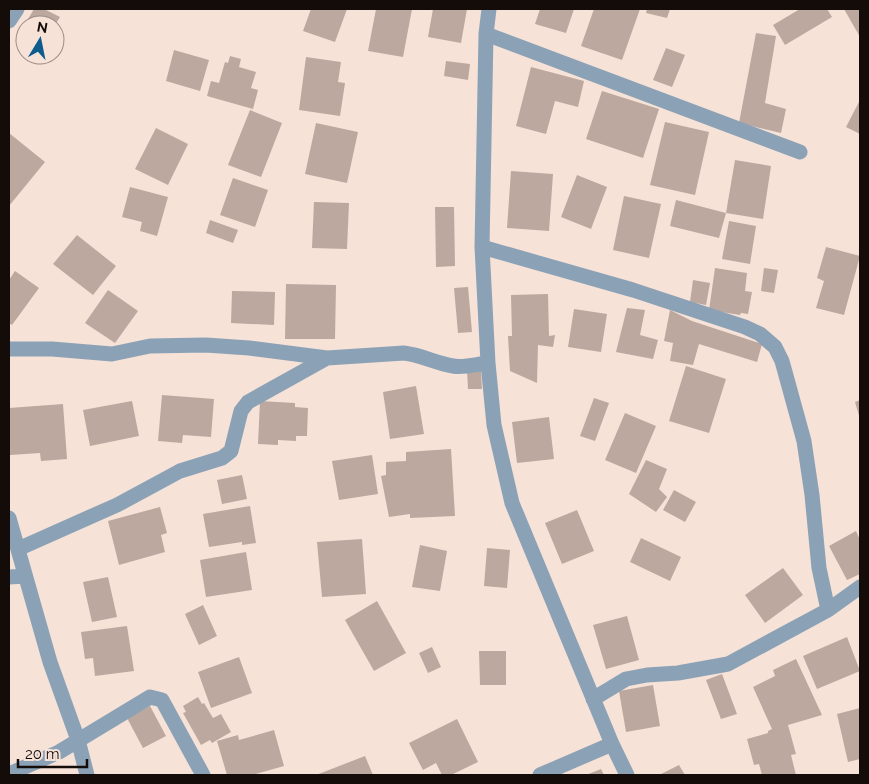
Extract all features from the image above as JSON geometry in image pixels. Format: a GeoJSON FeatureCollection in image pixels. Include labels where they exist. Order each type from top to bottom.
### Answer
{"type":"FeatureCollection","features":[{"type":"Feature","properties":{"kind":"street"},"geometry":{"type":"LineString","coordinates":[[9,21],[17,9]]}},
{"type":"Feature","properties":{"kind":"street"},"geometry":{"type":"LineString","coordinates":[[489,9],[486,34],[482,247],[488,363],[494,425],[512,502],[593,699],[627,775]]}},
{"type":"Feature","properties":{"kind":"street"},"geometry":{"type":"LineString","coordinates":[[486,34],[800,152]]}},
{"type":"Feature","properties":{"kind":"street"},"geometry":{"type":"LineString","coordinates":[[482,247],[633,290],[745,327],[760,334],[775,347],[782,361],[804,441],[812,495],[819,568],[828,610]]}},
{"type":"Feature","properties":{"kind":"street"},"geometry":{"type":"LineString","coordinates":[[9,349],[52,348],[112,354],[150,346],[206,346],[249,348],[327,358],[404,353],[414,354],[441,364],[456,366],[488,363]]}},
{"type":"Feature","properties":{"kind":"street"},"geometry":{"type":"LineString","coordinates":[[18,549],[117,505],[180,470],[222,458],[231,451],[241,411],[248,402],[327,358]]}},
{"type":"Feature","properties":{"kind":"street"},"geometry":{"type":"LineString","coordinates":[[9,518],[50,662],[78,740],[87,775]]}},
{"type":"Feature","properties":{"kind":"street"},"geometry":{"type":"LineString","coordinates":[[9,577],[25,576]]}},
{"type":"Feature","properties":{"kind":"street"},"geometry":{"type":"LineString","coordinates":[[593,699],[626,680],[647,675],[678,673],[728,664],[828,610],[860,587]]}},
{"type":"Feature","properties":{"kind":"street"},"geometry":{"type":"LineString","coordinates":[[9,774],[59,752],[150,697],[162,700],[203,775]]}},
{"type":"Feature","properties":{"kind":"street"},"geometry":{"type":"LineString","coordinates":[[540,775],[612,744]]}},
{"type":"Feature","properties":{"kind":"building"},"geometry":{"type":"Polygon","coordinates":[[[34,9],[44,9],[56,15],[30,15],[34,9]]]}},
{"type":"Feature","properties":{"kind":"building"},"geometry":{"type":"Polygon","coordinates":[[[311,9],[347,9],[335,42],[303,31],[311,9]]]}},
{"type":"Feature","properties":{"kind":"building"},"geometry":{"type":"Polygon","coordinates":[[[376,9],[412,9],[403,57],[368,51],[376,9]]]}},
{"type":"Feature","properties":{"kind":"building"},"geometry":{"type":"Polygon","coordinates":[[[433,9],[467,9],[461,43],[428,37],[433,9]]]}},
{"type":"Feature","properties":{"kind":"building"},"geometry":{"type":"Polygon","coordinates":[[[540,9],[574,9],[566,33],[535,24],[540,9]]]}},
{"type":"Feature","properties":{"kind":"building"},"geometry":{"type":"Polygon","coordinates":[[[594,9],[640,9],[622,60],[581,46],[594,9]]]}},
{"type":"Feature","properties":{"kind":"building"},"geometry":{"type":"Polygon","coordinates":[[[647,9],[670,9],[667,18],[646,13],[647,9]]]}},
{"type":"Feature","properties":{"kind":"building"},"geometry":{"type":"Polygon","coordinates":[[[800,9],[827,9],[832,17],[785,45],[773,25],[800,9]]]}},
{"type":"Feature","properties":{"kind":"building"},"geometry":{"type":"Polygon","coordinates":[[[844,9],[860,9],[860,37],[844,9]]]}},
{"type":"Feature","properties":{"kind":"building"},"geometry":{"type":"Polygon","coordinates":[[[756,33],[776,36],[765,103],[786,109],[781,133],[739,123],[756,33]]]}},
{"type":"Feature","properties":{"kind":"building"},"geometry":{"type":"Polygon","coordinates":[[[666,48],[685,55],[672,87],[653,80],[666,48]]]}},
{"type":"Feature","properties":{"kind":"building"},"geometry":{"type":"Polygon","coordinates":[[[174,50],[209,60],[200,91],[166,81],[174,50]]]}},
{"type":"Feature","properties":{"kind":"building"},"geometry":{"type":"Polygon","coordinates":[[[230,56],[241,59],[239,67],[256,72],[251,88],[258,90],[253,109],[207,96],[211,81],[219,83],[225,62],[228,63],[230,56]]]}},
{"type":"Feature","properties":{"kind":"building"},"geometry":{"type":"Polygon","coordinates":[[[306,57],[341,62],[338,82],[345,83],[340,116],[299,110],[306,57]]]}},
{"type":"Feature","properties":{"kind":"building"},"geometry":{"type":"Polygon","coordinates":[[[446,61],[470,64],[468,80],[444,76],[446,61]]]}},
{"type":"Feature","properties":{"kind":"building"},"geometry":{"type":"Polygon","coordinates":[[[531,67],[584,81],[578,107],[555,101],[546,134],[516,126],[531,67]]]}},
{"type":"Feature","properties":{"kind":"building"},"geometry":{"type":"Polygon","coordinates":[[[602,91],[659,109],[643,158],[586,139],[602,91]]]}},
{"type":"Feature","properties":{"kind":"building"},"geometry":{"type":"Polygon","coordinates":[[[860,100],[860,134],[846,127],[860,100]]]}},
{"type":"Feature","properties":{"kind":"building"},"geometry":{"type":"Polygon","coordinates":[[[250,110],[282,123],[261,177],[228,165],[250,110]]]}},
{"type":"Feature","properties":{"kind":"building"},"geometry":{"type":"Polygon","coordinates":[[[665,122],[709,132],[695,195],[650,185],[665,122]]]}},
{"type":"Feature","properties":{"kind":"building"},"geometry":{"type":"Polygon","coordinates":[[[316,123],[358,132],[347,183],[305,174],[316,123]]]}},
{"type":"Feature","properties":{"kind":"building"},"geometry":{"type":"Polygon","coordinates":[[[156,128],[188,144],[168,185],[135,169],[156,128]]]}},
{"type":"Feature","properties":{"kind":"building"},"geometry":{"type":"Polygon","coordinates":[[[9,133],[45,162],[9,206],[9,133]]]}},
{"type":"Feature","properties":{"kind":"building"},"geometry":{"type":"Polygon","coordinates":[[[735,160],[771,166],[763,219],[726,213],[735,160]]]}},
{"type":"Feature","properties":{"kind":"building"},"geometry":{"type":"Polygon","coordinates":[[[511,171],[553,174],[549,231],[507,228],[511,171]]]}},
{"type":"Feature","properties":{"kind":"building"},"geometry":{"type":"Polygon","coordinates":[[[577,175],[607,187],[591,229],[561,217],[577,175]]]}},
{"type":"Feature","properties":{"kind":"building"},"geometry":{"type":"Polygon","coordinates":[[[233,178],[268,190],[255,227],[220,215],[233,178]]]}},
{"type":"Feature","properties":{"kind":"building"},"geometry":{"type":"Polygon","coordinates":[[[130,187],[168,197],[157,236],[140,231],[142,222],[122,217],[130,187]]]}},
{"type":"Feature","properties":{"kind":"building"},"geometry":{"type":"Polygon","coordinates":[[[624,196],[661,204],[649,258],[613,250],[624,196]]]}},
{"type":"Feature","properties":{"kind":"building"},"geometry":{"type":"Polygon","coordinates":[[[676,200],[726,213],[719,238],[670,226],[676,200]]]}},
{"type":"Feature","properties":{"kind":"building"},"geometry":{"type":"Polygon","coordinates":[[[314,202],[349,203],[347,249],[312,248],[314,202]]]}},
{"type":"Feature","properties":{"kind":"building"},"geometry":{"type":"Polygon","coordinates":[[[435,207],[454,207],[455,266],[436,267],[435,207]]]}},
{"type":"Feature","properties":{"kind":"building"},"geometry":{"type":"Polygon","coordinates":[[[210,220],[238,230],[233,243],[206,233],[210,220]]]}},
{"type":"Feature","properties":{"kind":"building"},"geometry":{"type":"Polygon","coordinates":[[[729,221],[756,226],[750,264],[722,259],[729,221]]]}},
{"type":"Feature","properties":{"kind":"building"},"geometry":{"type":"Polygon","coordinates":[[[77,235],[116,266],[93,295],[53,264],[77,235]]]}},
{"type":"Feature","properties":{"kind":"building"},"geometry":{"type":"Polygon","coordinates":[[[826,247],[860,256],[844,315],[816,308],[824,281],[817,278],[826,247]]]}},
{"type":"Feature","properties":{"kind":"building"},"geometry":{"type":"Polygon","coordinates":[[[715,268],[747,273],[745,291],[752,292],[748,314],[741,313],[740,315],[709,310],[715,268]]]}},
{"type":"Feature","properties":{"kind":"building"},"geometry":{"type":"Polygon","coordinates":[[[764,268],[778,270],[774,293],[761,291],[764,268]]]}},
{"type":"Feature","properties":{"kind":"building"},"geometry":{"type":"Polygon","coordinates":[[[15,271],[39,288],[12,325],[9,323],[9,280],[15,271]]]}},
{"type":"Feature","properties":{"kind":"building"},"geometry":{"type":"Polygon","coordinates":[[[693,280],[710,283],[706,305],[690,302],[693,280]]]}},
{"type":"Feature","properties":{"kind":"building"},"geometry":{"type":"Polygon","coordinates":[[[286,284],[336,285],[335,339],[285,339],[286,284]]]}},
{"type":"Feature","properties":{"kind":"building"},"geometry":{"type":"Polygon","coordinates":[[[468,287],[472,332],[458,333],[454,288],[468,287]]]}},
{"type":"Feature","properties":{"kind":"building"},"geometry":{"type":"Polygon","coordinates":[[[108,290],[138,311],[115,343],[85,323],[108,290]]]}},
{"type":"Feature","properties":{"kind":"building"},"geometry":{"type":"Polygon","coordinates":[[[232,291],[275,292],[274,325],[231,323],[232,291]]]}},
{"type":"Feature","properties":{"kind":"building"},"geometry":{"type":"Polygon","coordinates":[[[548,294],[549,336],[555,335],[553,347],[538,345],[537,383],[510,371],[508,336],[512,336],[511,295],[548,294]]]}},
{"type":"Feature","properties":{"kind":"building"},"geometry":{"type":"Polygon","coordinates":[[[627,308],[645,310],[640,335],[658,340],[653,359],[616,352],[627,308]]]}},
{"type":"Feature","properties":{"kind":"building"},"geometry":{"type":"Polygon","coordinates":[[[574,309],[607,314],[601,352],[568,347],[574,309]]]}},
{"type":"Feature","properties":{"kind":"building"},"geometry":{"type":"Polygon","coordinates":[[[670,310],[692,321],[762,344],[757,362],[699,344],[693,365],[670,361],[673,343],[664,341],[670,310]]]}},
{"type":"Feature","properties":{"kind":"building"},"geometry":{"type":"Polygon","coordinates":[[[686,366],[726,379],[709,433],[669,421],[686,366]]]}},
{"type":"Feature","properties":{"kind":"building"},"geometry":{"type":"Polygon","coordinates":[[[481,369],[482,389],[468,389],[467,370],[481,369]]]}},
{"type":"Feature","properties":{"kind":"building"},"geometry":{"type":"Polygon","coordinates":[[[416,386],[424,434],[390,439],[383,392],[416,386]]]}},
{"type":"Feature","properties":{"kind":"building"},"geometry":{"type":"Polygon","coordinates":[[[162,395],[214,399],[211,437],[183,435],[182,443],[158,441],[162,395]]]}},
{"type":"Feature","properties":{"kind":"building"},"geometry":{"type":"Polygon","coordinates":[[[594,398],[609,403],[595,441],[580,436],[594,398]]]}},
{"type":"Feature","properties":{"kind":"building"},"geometry":{"type":"Polygon","coordinates":[[[860,400],[860,419],[855,402],[860,400]]]}},
{"type":"Feature","properties":{"kind":"building"},"geometry":{"type":"Polygon","coordinates":[[[132,401],[139,436],[90,446],[83,410],[132,401]]]}},
{"type":"Feature","properties":{"kind":"building"},"geometry":{"type":"Polygon","coordinates":[[[260,401],[295,403],[295,407],[308,408],[307,436],[296,436],[296,441],[278,440],[278,445],[258,444],[260,401]]]}},
{"type":"Feature","properties":{"kind":"building"},"geometry":{"type":"Polygon","coordinates":[[[63,404],[67,459],[41,461],[40,453],[10,455],[9,408],[63,404]]]}},
{"type":"Feature","properties":{"kind":"building"},"geometry":{"type":"Polygon","coordinates":[[[625,413],[656,426],[636,473],[605,460],[625,413]]]}},
{"type":"Feature","properties":{"kind":"building"},"geometry":{"type":"Polygon","coordinates":[[[549,417],[554,459],[517,463],[512,422],[549,417]]]}},
{"type":"Feature","properties":{"kind":"building"},"geometry":{"type":"Polygon","coordinates":[[[451,449],[455,516],[410,518],[410,514],[389,517],[381,476],[386,475],[386,462],[406,461],[406,452],[451,449]]]}},
{"type":"Feature","properties":{"kind":"building"},"geometry":{"type":"Polygon","coordinates":[[[372,455],[378,494],[339,500],[332,461],[372,455]]]}},
{"type":"Feature","properties":{"kind":"building"},"geometry":{"type":"Polygon","coordinates":[[[646,460],[667,469],[659,489],[667,497],[656,512],[629,494],[646,460]]]}},
{"type":"Feature","properties":{"kind":"building"},"geometry":{"type":"Polygon","coordinates":[[[242,475],[247,499],[222,504],[217,480],[242,475]]]}},
{"type":"Feature","properties":{"kind":"building"},"geometry":{"type":"Polygon","coordinates":[[[674,490],[696,502],[685,522],[663,510],[674,490]]]}},
{"type":"Feature","properties":{"kind":"building"},"geometry":{"type":"Polygon","coordinates":[[[250,506],[256,543],[242,545],[242,542],[209,547],[203,514],[250,506]]]}},
{"type":"Feature","properties":{"kind":"building"},"geometry":{"type":"Polygon","coordinates":[[[160,507],[167,533],[161,535],[165,552],[119,565],[108,521],[160,507]]]}},
{"type":"Feature","properties":{"kind":"building"},"geometry":{"type":"Polygon","coordinates":[[[577,510],[594,551],[562,564],[545,523],[577,510]]]}},
{"type":"Feature","properties":{"kind":"building"},"geometry":{"type":"Polygon","coordinates":[[[856,531],[860,540],[860,574],[847,580],[829,546],[856,531]]]}},
{"type":"Feature","properties":{"kind":"building"},"geometry":{"type":"Polygon","coordinates":[[[641,538],[681,557],[670,581],[630,562],[641,538]]]}},
{"type":"Feature","properties":{"kind":"building"},"geometry":{"type":"Polygon","coordinates":[[[362,539],[366,594],[322,597],[317,542],[362,539]]]}},
{"type":"Feature","properties":{"kind":"building"},"geometry":{"type":"Polygon","coordinates":[[[420,545],[447,551],[440,591],[412,587],[420,545]]]}},
{"type":"Feature","properties":{"kind":"building"},"geometry":{"type":"Polygon","coordinates":[[[487,548],[510,550],[507,588],[484,586],[487,548]]]}},
{"type":"Feature","properties":{"kind":"building"},"geometry":{"type":"Polygon","coordinates":[[[246,552],[252,590],[206,597],[200,560],[246,552]]]}},
{"type":"Feature","properties":{"kind":"building"},"geometry":{"type":"Polygon","coordinates":[[[783,568],[803,595],[765,623],[745,595],[783,568]]]}},
{"type":"Feature","properties":{"kind":"building"},"geometry":{"type":"Polygon","coordinates":[[[108,577],[117,617],[92,622],[83,582],[108,577]]]}},
{"type":"Feature","properties":{"kind":"building"},"geometry":{"type":"Polygon","coordinates":[[[377,601],[406,653],[374,671],[345,620],[377,601]]]}},
{"type":"Feature","properties":{"kind":"building"},"geometry":{"type":"Polygon","coordinates":[[[203,605],[217,636],[199,645],[185,614],[203,605]]]}},
{"type":"Feature","properties":{"kind":"building"},"geometry":{"type":"Polygon","coordinates":[[[627,616],[639,660],[606,669],[593,625],[627,616]]]}},
{"type":"Feature","properties":{"kind":"building"},"geometry":{"type":"Polygon","coordinates":[[[127,626],[134,671],[95,676],[93,658],[85,659],[81,632],[127,626]]]}},
{"type":"Feature","properties":{"kind":"building"},"geometry":{"type":"Polygon","coordinates":[[[847,637],[860,671],[817,689],[803,656],[847,637]]]}},
{"type":"Feature","properties":{"kind":"building"},"geometry":{"type":"Polygon","coordinates":[[[432,647],[441,667],[428,673],[419,653],[432,647]]]}},
{"type":"Feature","properties":{"kind":"building"},"geometry":{"type":"Polygon","coordinates":[[[479,651],[506,651],[506,685],[480,685],[479,651]]]}},
{"type":"Feature","properties":{"kind":"building"},"geometry":{"type":"Polygon","coordinates":[[[239,657],[252,693],[211,708],[198,672],[239,657]]]}},
{"type":"Feature","properties":{"kind":"building"},"geometry":{"type":"Polygon","coordinates":[[[796,659],[822,715],[788,725],[796,754],[791,755],[796,775],[762,775],[759,764],[754,765],[747,739],[768,733],[772,729],[753,687],[775,676],[773,670],[796,659]]]}},
{"type":"Feature","properties":{"kind":"building"},"geometry":{"type":"Polygon","coordinates":[[[722,674],[737,714],[721,719],[706,680],[722,674]]]}},
{"type":"Feature","properties":{"kind":"building"},"geometry":{"type":"Polygon","coordinates":[[[653,685],[660,726],[626,732],[619,691],[653,685]]]}},
{"type":"Feature","properties":{"kind":"building"},"geometry":{"type":"Polygon","coordinates":[[[198,697],[213,718],[221,714],[231,732],[212,743],[210,740],[201,745],[183,713],[186,712],[183,706],[198,697]]]}},
{"type":"Feature","properties":{"kind":"building"},"geometry":{"type":"Polygon","coordinates":[[[150,706],[166,736],[143,748],[127,718],[150,706]]]}},
{"type":"Feature","properties":{"kind":"building"},"geometry":{"type":"Polygon","coordinates":[[[860,708],[860,759],[848,762],[837,714],[860,708]]]}},
{"type":"Feature","properties":{"kind":"building"},"geometry":{"type":"Polygon","coordinates":[[[457,719],[478,762],[451,775],[442,775],[436,763],[423,770],[409,743],[457,719]]]}},
{"type":"Feature","properties":{"kind":"building"},"geometry":{"type":"Polygon","coordinates":[[[274,730],[284,766],[252,775],[227,775],[217,741],[238,735],[239,740],[274,730]]]}},
{"type":"Feature","properties":{"kind":"building"},"geometry":{"type":"Polygon","coordinates":[[[365,756],[373,775],[316,775],[365,756]]]}},
{"type":"Feature","properties":{"kind":"building"},"geometry":{"type":"Polygon","coordinates":[[[679,765],[685,775],[659,775],[679,765]]]}},
{"type":"Feature","properties":{"kind":"building"},"geometry":{"type":"Polygon","coordinates":[[[601,769],[604,775],[586,775],[601,769]]]}}]}
